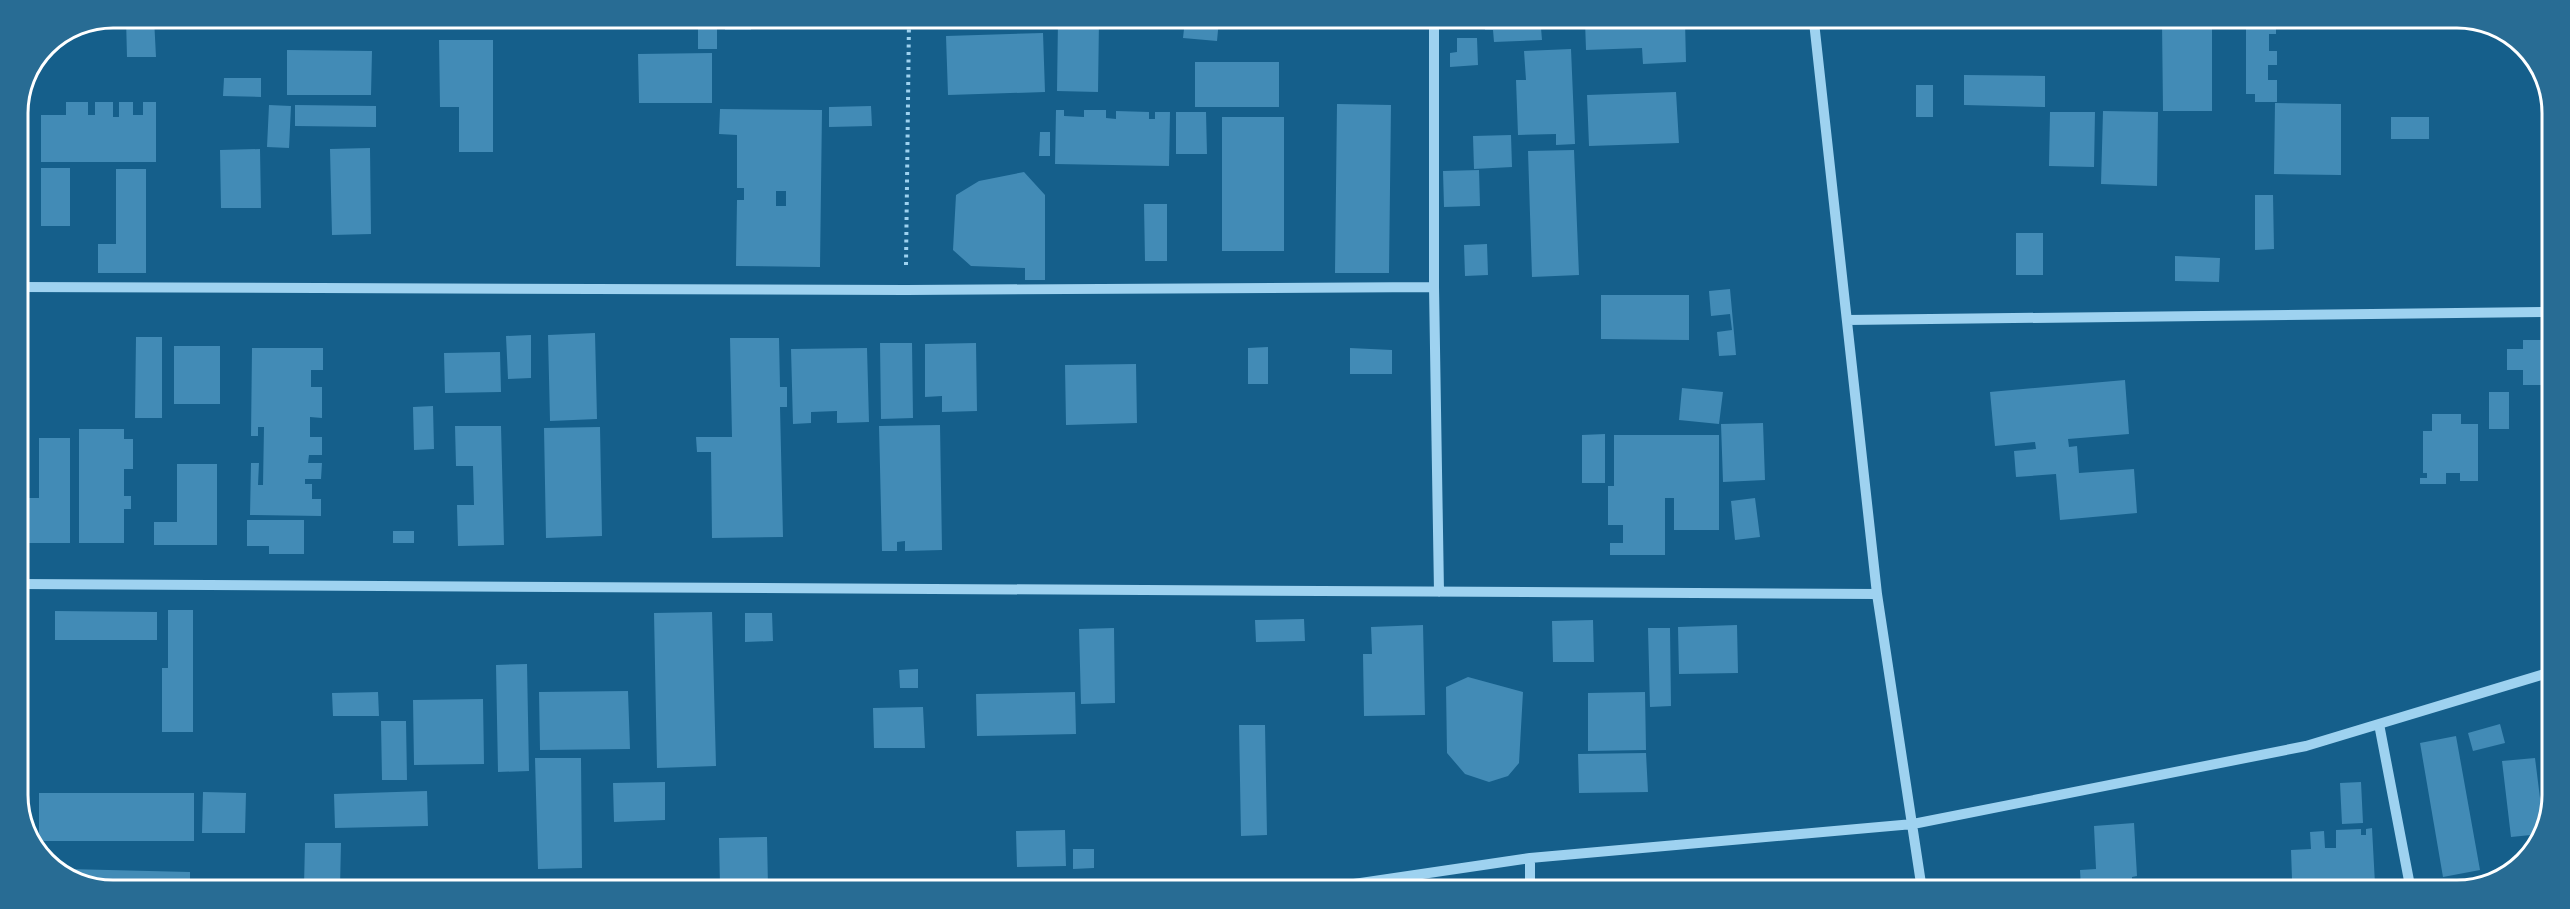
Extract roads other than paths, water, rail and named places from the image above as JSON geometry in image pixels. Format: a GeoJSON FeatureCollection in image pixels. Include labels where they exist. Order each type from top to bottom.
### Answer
{"type":"FeatureCollection","features":[{"type":"Feature","properties":{"kind":"street"},"geometry":{"type":"LineString","coordinates":[[1434,29],[1434,287],[1438,592]]}},
{"type":"Feature","properties":{"kind":"street"},"geometry":{"type":"LineString","coordinates":[[1815,29],[1876,594],[1921,880]]}},
{"type":"Feature","properties":{"kind":"street"},"geometry":{"type":"LineString","coordinates":[[28,287],[906,290],[1434,287]]}},
{"type":"Feature","properties":{"kind":"street"},"geometry":{"type":"LineString","coordinates":[[1847,320],[2541,312]]}},
{"type":"Feature","properties":{"kind":"street"},"geometry":{"type":"LineString","coordinates":[[29,584],[1876,594]]}},
{"type":"Feature","properties":{"kind":"street"},"geometry":{"type":"LineString","coordinates":[[1381,880],[1530,858],[1913,824],[2306,746],[2542,675]]}},
{"type":"Feature","properties":{"kind":"street"},"geometry":{"type":"LineString","coordinates":[[2379,724],[2409,880]]}},
{"type":"Feature","properties":{"kind":"street"},"geometry":{"type":"LineString","coordinates":[[1530,858],[1530,880]]}}]}
